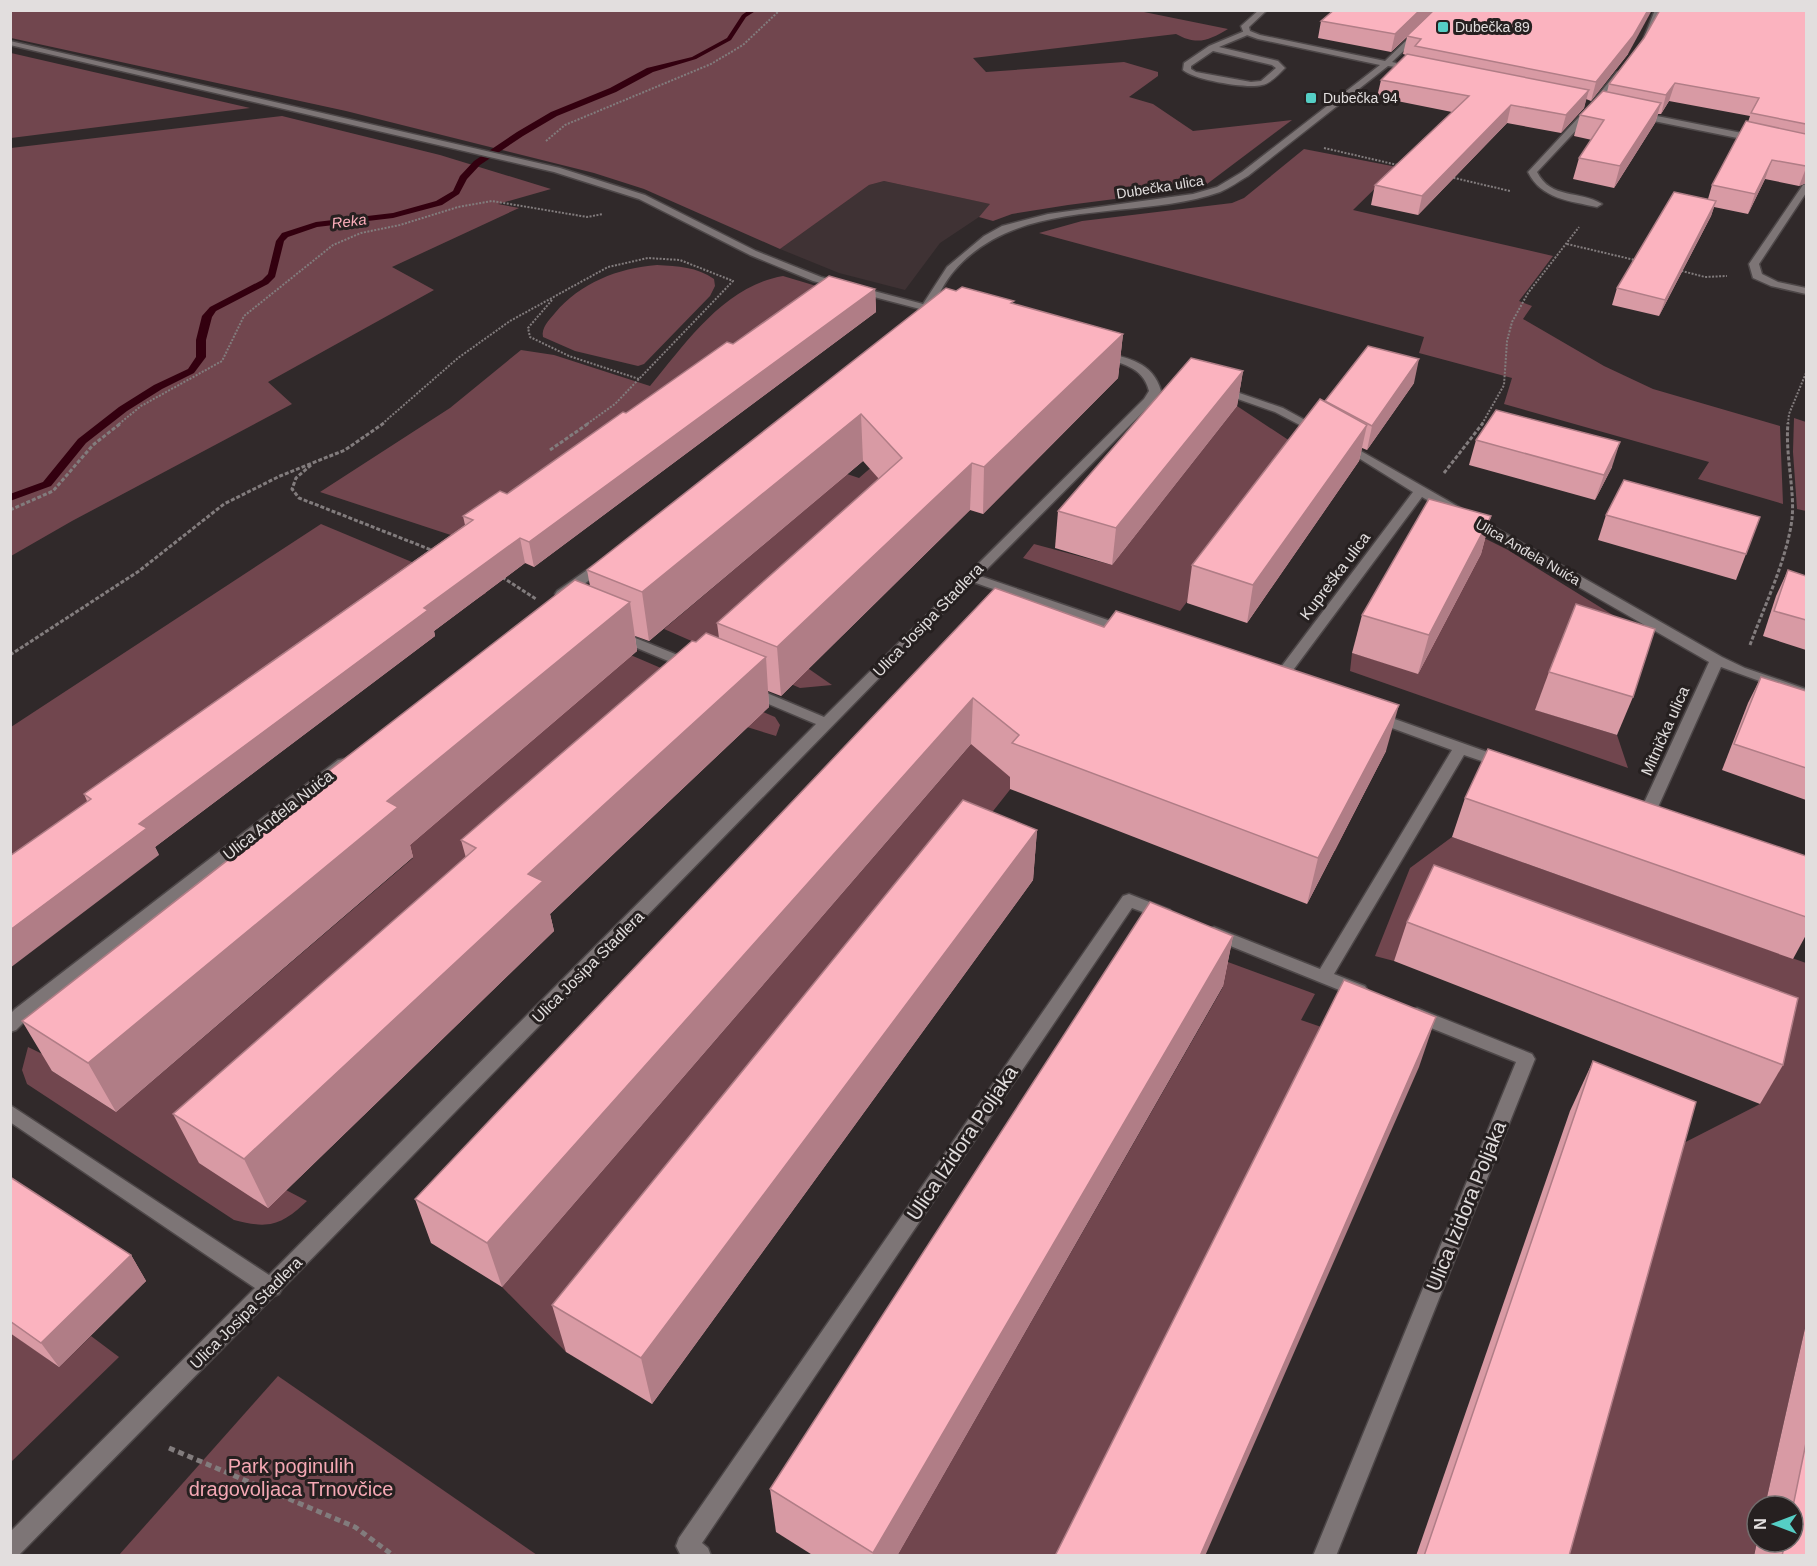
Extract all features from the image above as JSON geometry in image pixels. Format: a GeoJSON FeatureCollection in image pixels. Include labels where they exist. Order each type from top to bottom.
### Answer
{"type":"FeatureCollection","features":[{"type":"Feature","properties":{"kind":"street"},"geometry":{"type":"LineString","coordinates":[[1264,10],[1245,26],[1247,32],[1258,37],[1407,68]]}},
{"type":"Feature","properties":{"kind":"street","name":"Dubečka ulica"},"geometry":{"type":"LineString","coordinates":[[927,308],[950,269],[987,238],[1005,228],[1048,217],[1194,197],[1220,189],[1245,174],[1386,64],[1443,10]]}},
{"type":"Feature","properties":{"kind":"street"},"geometry":{"type":"LineString","coordinates":[[1643,45],[1659,10]]}},
{"type":"Feature","properties":{"kind":"street"},"geometry":{"type":"LineString","coordinates":[[1212,48],[1275,63],[1281,68],[1263,83],[1251,84],[1194,74],[1187,70],[1187,65],[1212,48],[1247,32]]}},
{"type":"Feature","properties":{"kind":"street"},"geometry":{"type":"LineString","coordinates":[[10,43],[557,170],[633,194],[771,261],[853,290],[959,316]]}},
{"type":"Feature","properties":{"kind":"street"},"geometry":{"type":"LineString","coordinates":[[1597,204],[1560,196],[1535,181],[1532,172],[1594,106],[1628,63]]}},
{"type":"Feature","properties":{"kind":"street"},"geometry":{"type":"LineString","coordinates":[[1582,104],[1605,108]]}},
{"type":"Feature","properties":{"kind":"street"},"geometry":{"type":"LineString","coordinates":[[1628,113],[1762,140]]}},
{"type":"Feature","properties":{"kind":"street"},"geometry":{"type":"LineString","coordinates":[[1806,187],[1754,264],[1756,276],[1775,284],[1806,291]]}},
{"type":"Feature","properties":{"kind":"street"},"geometry":{"type":"LineString","coordinates":[[911,324],[927,308]]}},
{"type":"Feature","properties":{"kind":"street"},"geometry":{"type":"LineString","coordinates":[[1092,352],[1138,366],[1154,381],[1168,382]]}},
{"type":"Feature","properties":{"kind":"street","name":"Ulica Josipa Stadlera"},"geometry":{"type":"LineString","coordinates":[[10,1548],[272,1288],[970,577],[1149,401],[1155,391],[1154,381]]}},
{"type":"Feature","properties":{"kind":"street","name":"Ulica Anđela Nuića"},"geometry":{"type":"LineString","coordinates":[[1208,387],[1279,410],[1355,450],[1420,491],[1716,660],[1740,671],[1806,694]]}},
{"type":"Feature","properties":{"kind":"street","name":"Kupreška ulica"},"geometry":{"type":"LineString","coordinates":[[1276,682],[1420,491]]}},
{"type":"Feature","properties":{"kind":"street"},"geometry":{"type":"LineString","coordinates":[[547,606],[614,554]]}},
{"type":"Feature","properties":{"kind":"street"},"geometry":{"type":"LineString","coordinates":[[970,577],[1145,637]]}},
{"type":"Feature","properties":{"kind":"street"},"geometry":{"type":"LineString","coordinates":[[609,632],[704,671]]}},
{"type":"Feature","properties":{"kind":"street","name":"Mitnička ulica"},"geometry":{"type":"LineString","coordinates":[[1646,816],[1716,660]]}},
{"type":"Feature","properties":{"kind":"street"},"geometry":{"type":"LineString","coordinates":[[735,685],[828,724]]}},
{"type":"Feature","properties":{"kind":"street"},"geometry":{"type":"LineString","coordinates":[[1363,713],[1515,768]]}},
{"type":"Feature","properties":{"kind":"street"},"geometry":{"type":"LineString","coordinates":[[1324,977],[1461,748]]}},
{"type":"Feature","properties":{"kind":"street","name":"Ulica Anđela Nuića"},"geometry":{"type":"LineString","coordinates":[[10,1025],[30,1006],[359,752]]}},
{"type":"Feature","properties":{"kind":"street","name":"Ulica Izidora Poljaka"},"geometry":{"type":"LineString","coordinates":[[700,1556],[687,1546],[1129,900],[1377,998]]}},
{"type":"Feature","properties":{"kind":"street","name":"Ulica Izidora Poljaka"},"geometry":{"type":"LineString","coordinates":[[1324,1556],[1526,1059],[1398,1007]]}},
{"type":"Feature","properties":{"kind":"street"},"geometry":{"type":"LineString","coordinates":[[10,1112],[272,1288]]}},
{"type":"Feature","properties":{"kind":"path"},"geometry":{"type":"LineString","coordinates":[[557,170],[565,162],[564,155],[544,146],[549,136],[565,125],[711,64],[743,45],[759,27],[780,10]]}},
{"type":"Feature","properties":{"kind":"path"},"geometry":{"type":"LineString","coordinates":[[1288,140],[1413,168]]}},
{"type":"Feature","properties":{"kind":"path"},"geometry":{"type":"LineString","coordinates":[[1447,176],[1526,194],[1535,181]]}},
{"type":"Feature","properties":{"kind":"path"},"geometry":{"type":"LineString","coordinates":[[10,510],[53,491],[93,445],[141,406],[222,361],[244,316],[333,245],[361,233],[400,225],[458,207],[492,201],[587,217],[606,214],[633,194]]}},
{"type":"Feature","properties":{"kind":"path"},"geometry":{"type":"LineString","coordinates":[[1420,491],[1443,475],[1488,416],[1504,385],[1508,366],[1508,334],[1523,302],[1597,204]]}},
{"type":"Feature","properties":{"kind":"path"},"geometry":{"type":"LineString","coordinates":[[1567,244],[1647,263]]}},
{"type":"Feature","properties":{"kind":"path"},"geometry":{"type":"LineString","coordinates":[[10,655],[139,571],[224,504],[354,443],[390,418],[458,358],[510,321],[608,267],[648,258],[680,260],[733,281],[705,307],[615,404],[550,450]]}},
{"type":"Feature","properties":{"kind":"path"},"geometry":{"type":"LineString","coordinates":[[1670,268],[1705,277],[1756,276]]}},
{"type":"Feature","properties":{"kind":"path"},"geometry":{"type":"LineString","coordinates":[[556,296],[528,327],[530,337],[548,349],[613,368],[639,380]]}},
{"type":"Feature","properties":{"kind":"path"},"geometry":{"type":"LineString","coordinates":[[1740,671],[1781,558],[1792,518],[1786,442],[1789,414],[1806,373]]}},
{"type":"Feature","properties":{"kind":"path"},"geometry":{"type":"LineString","coordinates":[[314,462],[296,478],[292,489],[299,498],[436,551]]}},
{"type":"Feature","properties":{"kind":"path"},"geometry":{"type":"LineString","coordinates":[[492,571],[547,606]]}},
{"type":"Feature","properties":{"kind":"path"},"geometry":{"type":"LineString","coordinates":[[169,1448],[355,1527],[394,1556]]}},
{"type":"Feature","properties":{"kind":"shaded area"},"geometry":{"type":"Polygon","coordinates":[[[884,181],[991,204],[979,217],[940,243],[905,290],[839,273],[780,249],[869,185],[884,181]]]}},
{"type":"Feature","properties":{"kind":"green space"},"geometry":{"type":"Polygon","coordinates":[[[10,11],[1139,11],[1228,29],[1215,36],[1197,41],[1176,34],[973,58],[986,72],[1124,62],[1158,72],[1158,76],[1129,97],[1153,104],[1193,131],[1292,120],[1207,184],[1185,190],[1012,214],[993,221],[979,217],[990,204],[884,181],[869,185],[780,249],[644,189],[594,173],[346,111],[11,38],[10,11]]]}},
{"type":"Feature","properties":{"kind":"green space"},"geometry":{"type":"Polygon","coordinates":[[[11,53],[250,108],[11,138],[11,53]]]}},
{"type":"Feature","properties":{"kind":"green space"},"geometry":{"type":"Polygon","coordinates":[[[282,116],[440,155],[551,189],[498,204],[519,208],[392,267],[434,290],[268,382],[292,404],[11,556],[11,148],[282,116]]]}},
{"type":"Feature","properties":{"kind":"green space"},"geometry":{"type":"Polygon","coordinates":[[[1304,149],[1397,167],[1353,210],[1553,256],[1519,301],[1532,306],[1523,319],[1604,366],[1653,389],[1780,426],[1783,504],[1698,479],[1709,462],[1504,404],[1512,378],[1419,353],[1424,337],[1039,233],[1082,221],[1232,203],[1244,198],[1304,149]]]}},
{"type":"Feature","properties":{"kind":"green space"},"geometry":{"type":"Polygon","coordinates":[[[657,265],[701,272],[714,279],[715,286],[710,296],[644,364],[638,366],[575,351],[543,337],[544,327],[548,321],[565,302],[588,285],[614,274],[657,265]]]}},
{"type":"Feature","properties":{"kind":"green space"},"geometry":{"type":"Polygon","coordinates":[[[783,276],[833,291],[469,541],[320,492],[450,408],[521,350],[554,355],[650,386],[692,335],[724,304],[742,291],[783,276]]]}},
{"type":"Feature","properties":{"kind":"green space"},"geometry":{"type":"Polygon","coordinates":[[[1012,345],[751,646],[809,669],[832,685],[800,688],[664,629],[847,474],[859,478],[1012,345]]]}},
{"type":"Feature","properties":{"kind":"green space"},"geometry":{"type":"Polygon","coordinates":[[[1237,406],[1302,449],[1180,611],[1023,558],[1034,544],[1112,565],[1237,406]]]}},
{"type":"Feature","properties":{"kind":"green space"},"geometry":{"type":"Polygon","coordinates":[[[1794,418],[1806,422],[1806,511],[1797,509],[1793,452],[1794,418]]]}},
{"type":"Feature","properties":{"kind":"green space"},"geometry":{"type":"Polygon","coordinates":[[[1452,522],[1508,550],[1650,638],[1536,710],[1617,735],[1628,768],[1350,671],[1352,653],[1418,673],[1480,554],[1452,522]]]}},
{"type":"Feature","properties":{"kind":"green space"},"geometry":{"type":"Polygon","coordinates":[[[321,524],[486,593],[11,893],[11,727],[321,524]]]}},
{"type":"Feature","properties":{"kind":"green space"},"geometry":{"type":"Polygon","coordinates":[[[577,632],[775,717],[780,725],[776,736],[747,727],[697,690],[267,1208],[286,1190],[307,1201],[298,1209],[281,1220],[265,1225],[234,1220],[27,1084],[22,1070],[28,1047],[61,1063],[52,1071],[116,1112],[413,858],[402,851],[577,632]]]}},
{"type":"Feature","properties":{"kind":"green space"},"geometry":{"type":"Polygon","coordinates":[[[1049,654],[1362,797],[1335,851],[1046,744],[566,1352],[502,1287],[1049,654]]]}},
{"type":"Feature","properties":{"kind":"green space"},"geometry":{"type":"Polygon","coordinates":[[[1452,837],[1806,963],[1806,1324],[1768,1494],[1745,1494],[1745,1554],[1754,1555],[1553,1555],[1668,1151],[1760,1104],[1775,1037],[1421,904],[1394,961],[1375,956],[1410,868],[1452,837]]]}},
{"type":"Feature","properties":{"kind":"green space"},"geometry":{"type":"Polygon","coordinates":[[[1160,937],[1315,994],[1301,1020],[1330,1030],[1069,1555],[897,1556],[1223,987],[1160,937]]]}},
{"type":"Feature","properties":{"kind":"green space"},"geometry":{"type":"Polygon","coordinates":[[[11,1333],[59,1367],[91,1336],[119,1357],[11,1462],[11,1333]]]}},
{"type":"Feature","properties":{"kind":"green space","name":"Park poginulih dragovoljaca Trnovčice"},"geometry":{"type":"Polygon","coordinates":[[[278,1376],[537,1555],[119,1555],[278,1376]]]}},
{"type":"Feature","properties":{"kind":"building"},"geometry":{"type":"Polygon","coordinates":[[[1334,10],[1420,10],[1395,34],[1321,21],[1334,10]]]}},
{"type":"Feature","properties":{"kind":"building"},"geometry":{"type":"Polygon","coordinates":[[[1434,10],[1648,10],[1633,36],[1596,82],[1415,46],[1421,39],[1407,36],[1434,10]]]}},
{"type":"Feature","properties":{"kind":"building"},"geometry":{"type":"Polygon","coordinates":[[[1660,10],[1806,10],[1806,124],[1751,113],[1759,98],[1675,83],[1666,95],[1609,84],[1644,38],[1660,10]]]}},
{"type":"Feature","properties":{"kind":"building"},"geometry":{"type":"Polygon","coordinates":[[[1407,54],[1589,90],[1566,115],[1511,105],[1422,196],[1375,185],[1469,96],[1381,80],[1407,54]]]}},
{"type":"Feature","properties":{"kind":"building"},"geometry":{"type":"Polygon","coordinates":[[[1603,91],[1661,103],[1620,166],[1579,158],[1604,120],[1580,115],[1603,91]]]}},
{"type":"Feature","properties":{"kind":"building"},"geometry":{"type":"Polygon","coordinates":[[[1746,121],[1806,134],[1806,166],[1772,160],[1755,194],[1712,185],[1746,121]]]}},
{"type":"Feature","properties":{"kind":"building"},"geometry":{"type":"Polygon","coordinates":[[[1674,192],[1716,201],[1665,300],[1617,288],[1674,192]]]}},
{"type":"Feature","properties":{"kind":"building"},"geometry":{"type":"Polygon","coordinates":[[[829,276],[875,289],[529,542],[520,538],[424,608],[428,610],[139,824],[147,828],[10,930],[10,856],[91,799],[84,794],[473,520],[463,516],[500,491],[507,494],[623,412],[626,413],[727,342],[733,344],[829,276]]]}},
{"type":"Feature","properties":{"kind":"building"},"geometry":{"type":"Polygon","coordinates":[[[962,287],[1123,334],[984,467],[972,463],[777,647],[717,623],[902,458],[861,414],[642,592],[587,570],[946,288],[956,291],[962,287]]]}},
{"type":"Feature","properties":{"kind":"building"},"geometry":{"type":"Polygon","coordinates":[[[1368,346],[1419,359],[1372,426],[1325,401],[1368,346]]]}},
{"type":"Feature","properties":{"kind":"building"},"geometry":{"type":"Polygon","coordinates":[[[1191,358],[1243,371],[1116,528],[1058,511],[1191,358]]]}},
{"type":"Feature","properties":{"kind":"building"},"geometry":{"type":"Polygon","coordinates":[[[1320,399],[1367,425],[1253,585],[1192,565],[1320,399]]]}},
{"type":"Feature","properties":{"kind":"building"},"geometry":{"type":"Polygon","coordinates":[[[1496,410],[1620,442],[1604,475],[1476,440],[1496,410]]]}},
{"type":"Feature","properties":{"kind":"building"},"geometry":{"type":"Polygon","coordinates":[[[1624,480],[1760,517],[1746,554],[1606,515],[1624,480]]]}},
{"type":"Feature","properties":{"kind":"building"},"geometry":{"type":"Polygon","coordinates":[[[1429,499],[1491,516],[1429,635],[1362,615],[1429,499]]]}},
{"type":"Feature","properties":{"kind":"building"},"geometry":{"type":"Polygon","coordinates":[[[1788,570],[1806,576],[1806,620],[1774,611],[1788,570]]]}},
{"type":"Feature","properties":{"kind":"building"},"geometry":{"type":"Polygon","coordinates":[[[575,580],[630,602],[387,801],[398,807],[88,1063],[22,1021],[334,777],[326,773],[575,580]]]}},
{"type":"Feature","properties":{"kind":"building"},"geometry":{"type":"Polygon","coordinates":[[[995,588],[1104,627],[1116,611],[1399,705],[1318,858],[1012,743],[1019,735],[973,698],[487,1243],[415,1199],[995,588]]]}},
{"type":"Feature","properties":{"kind":"building"},"geometry":{"type":"Polygon","coordinates":[[[1576,604],[1655,629],[1633,697],[1549,672],[1576,604]]]}},
{"type":"Feature","properties":{"kind":"building"},"geometry":{"type":"Polygon","coordinates":[[[706,633],[766,657],[528,874],[543,881],[244,1159],[173,1114],[476,848],[461,840],[692,641],[696,642],[706,633]]]}},
{"type":"Feature","properties":{"kind":"building"},"geometry":{"type":"Polygon","coordinates":[[[1761,677],[1806,691],[1806,768],[1734,744],[1761,677]]]}},
{"type":"Feature","properties":{"kind":"building"},"geometry":{"type":"Polygon","coordinates":[[[1488,749],[1806,856],[1806,917],[1465,798],[1488,749]]]}},
{"type":"Feature","properties":{"kind":"building"},"geometry":{"type":"Polygon","coordinates":[[[963,800],[1037,830],[641,1358],[552,1305],[963,800]]]}},
{"type":"Feature","properties":{"kind":"building"},"geometry":{"type":"Polygon","coordinates":[[[1434,865],[1798,998],[1783,1065],[1407,922],[1434,865]]]}},
{"type":"Feature","properties":{"kind":"building"},"geometry":{"type":"Polygon","coordinates":[[[1150,902],[1233,936],[873,1553],[770,1489],[1150,902]]]}},
{"type":"Feature","properties":{"kind":"building"},"geometry":{"type":"Polygon","coordinates":[[[1344,980],[1436,1017],[1200,1556],[1055,1556],[1344,980]]]}},
{"type":"Feature","properties":{"kind":"building"},"geometry":{"type":"Polygon","coordinates":[[[1593,1061],[1696,1102],[1569,1556],[1424,1556],[1593,1061]]]}},
{"type":"Feature","properties":{"kind":"building"},"geometry":{"type":"Polygon","coordinates":[[[10,1177],[131,1255],[41,1343],[10,1321],[10,1177]]]}},
{"type":"Feature","properties":{"kind":"building"},"geometry":{"type":"Polygon","coordinates":[[[1806,1443],[1806,1556],[1782,1556],[1782,1554],[1805,1554],[1805,1494],[1795,1494],[1806,1443]]]}},
{"type":"Feature","properties":{"kind":"waterway","name":"Reka"},"geometry":{"type":"LineString","coordinates":[[10,498],[47,484],[82,441],[123,409],[158,387],[191,371],[201,357],[201,340],[207,316],[213,309],[265,282],[272,275],[280,241],[285,235],[316,225],[393,215],[439,203],[456,192],[463,178],[477,163],[520,134],[554,114],[613,90],[650,70],[694,58],[729,39],[744,16],[754,10]]}},
{"type":"Feature","properties":{"kind":"place","name":"Dubečka 89"},"geometry":{"type":"Point","coordinates":[1443,27]}},
{"type":"Feature","properties":{"kind":"place","name":"Dubečka 94"},"geometry":{"type":"Point","coordinates":[1311,98]}}]}
